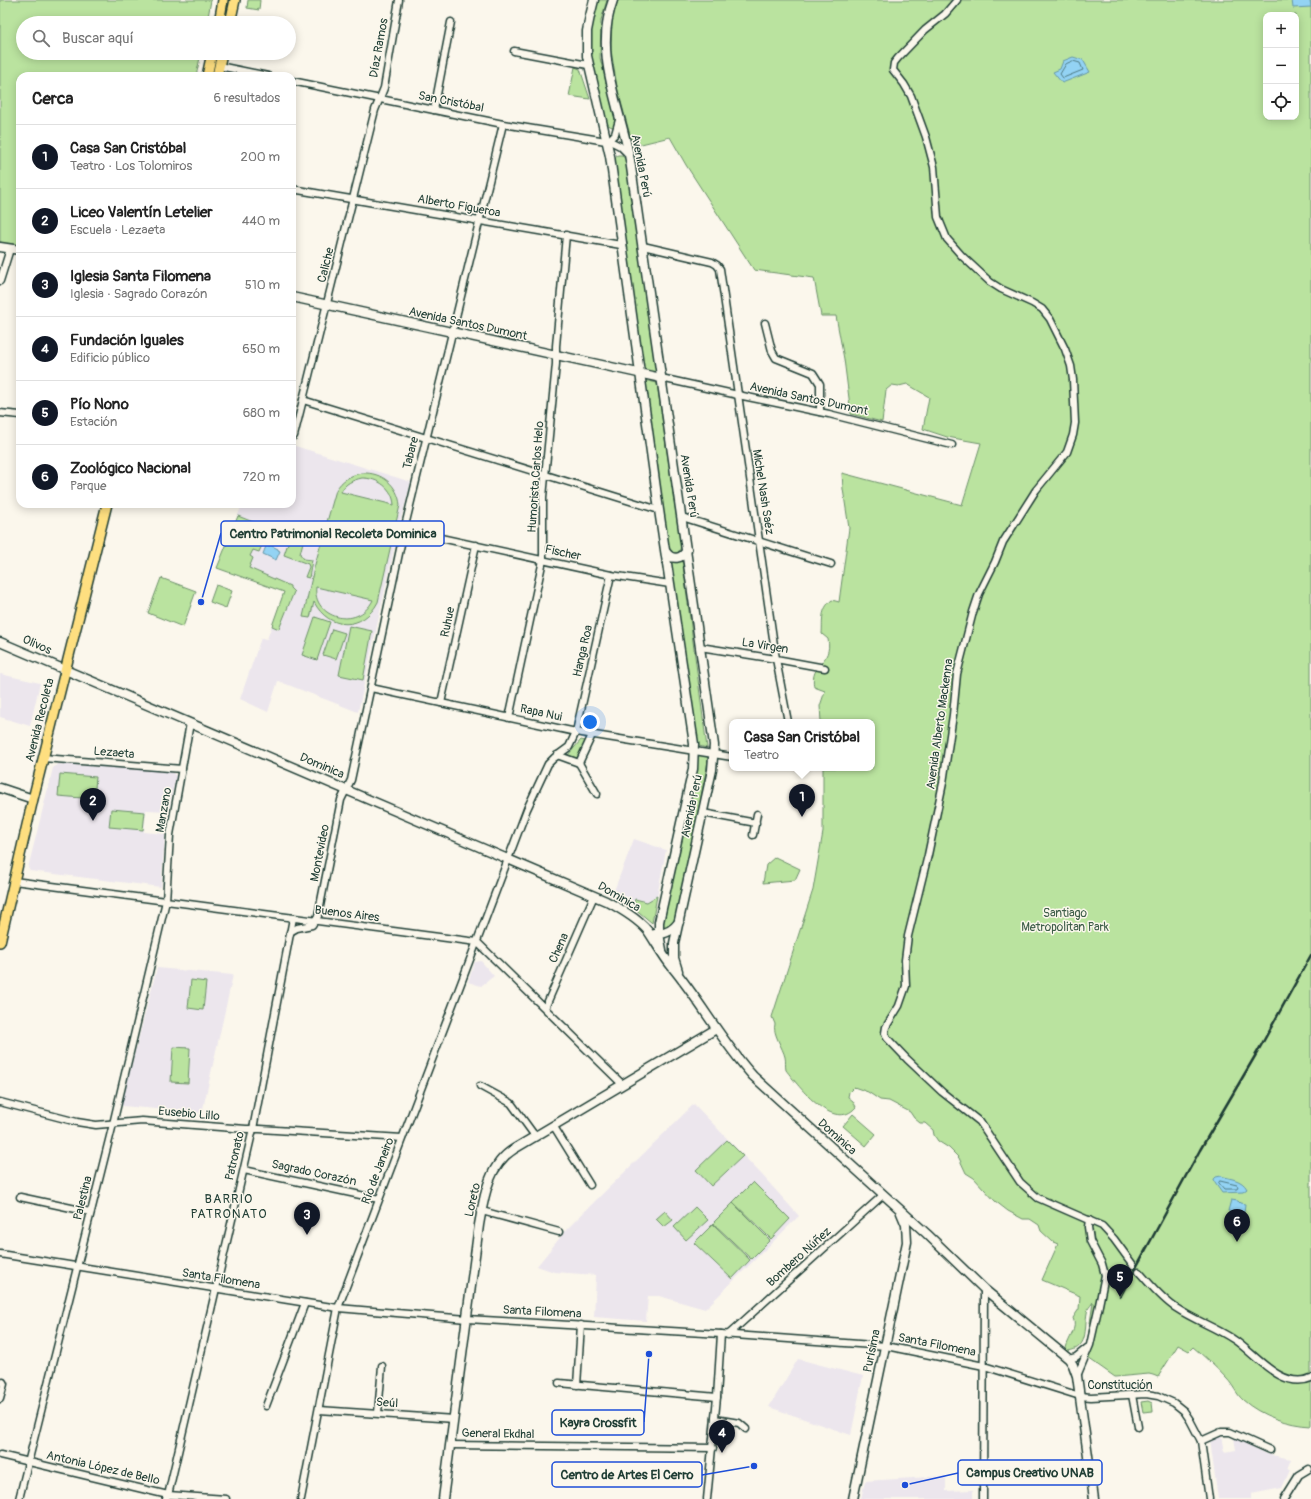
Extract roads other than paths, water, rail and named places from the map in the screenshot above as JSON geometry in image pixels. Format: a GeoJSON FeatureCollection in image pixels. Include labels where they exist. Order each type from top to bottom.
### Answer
{"type":"FeatureCollection","features":[{"type":"Feature","properties":{"kind":"main road"},"geometry":{"type":"LineString","coordinates":[[220,16],[223,0]]}},
{"type":"Feature","properties":{"kind":"main road"},"geometry":{"type":"LineString","coordinates":[[232,16],[235,0]]}},
{"type":"Feature","properties":{"kind":"main road","name":"Avenida Perú"},"geometry":{"type":"LineString","coordinates":[[594,0],[587,31],[586,48],[588,65],[607,142],[694,751],[693,769],[659,922],[659,934],[664,954]]}},
{"type":"Feature","properties":{"kind":"main road","name":"Avenida Perú"},"geometry":{"type":"LineString","coordinates":[[613,0],[606,23],[605,47],[608,70],[619,120],[629,155],[713,736],[714,754],[712,770],[674,949],[675,963],[680,976]]}},
{"type":"Feature","properties":{"kind":"main road"},"geometry":{"type":"LineString","coordinates":[[208,72],[211,60]]}},
{"type":"Feature","properties":{"kind":"main road"},"geometry":{"type":"LineString","coordinates":[[213,60],[219,66]]}},
{"type":"Feature","properties":{"kind":"main road"},"geometry":{"type":"LineString","coordinates":[[218,72],[220,60]]}},
{"type":"Feature","properties":{"kind":"main road"},"geometry":{"type":"LineString","coordinates":[[0,247],[16,250]]}},
{"type":"Feature","properties":{"kind":"main road","name":"Avenida Santos Dumont"},"geometry":{"type":"LineString","coordinates":[[296,299],[661,378]]}},
{"type":"Feature","properties":{"kind":"main road","name":"Avenida Recoleta"},"geometry":{"type":"LineString","coordinates":[[0,942],[43,758],[106,508]]}},
{"type":"Feature","properties":{"kind":"main road"},"geometry":{"type":"LineString","coordinates":[[666,552],[672,558],[676,558],[681,557],[687,550]]}},
{"type":"Feature","properties":{"kind":"main road","name":"Olivos"},"geometry":{"type":"LineString","coordinates":[[0,642],[65,670]]}},
{"type":"Feature","properties":{"kind":"main road","name":"Dominica"},"geometry":{"type":"LineString","coordinates":[[65,670],[509,859],[623,910],[647,930],[716,1029],[736,1056],[757,1080],[927,1234],[984,1289],[1069,1359]]}},
{"type":"Feature","properties":{"kind":"main road"},"geometry":{"type":"LineString","coordinates":[[0,788],[33,799]]}},
{"type":"Feature","properties":{"kind":"main road"},"geometry":{"type":"LineString","coordinates":[[647,930],[659,934],[670,931],[680,921]]}},
{"type":"Feature","properties":{"kind":"main road","name":"Loreto"},"geometry":{"type":"LineString","coordinates":[[443,1499],[482,1211],[488,1184],[500,1161],[509,1152],[553,1125],[716,1029]]}},
{"type":"Feature","properties":{"kind":"main road","name":"Purísima"},"geometry":{"type":"LineString","coordinates":[[853,1499],[908,1242],[906,1225],[899,1209]]}},
{"type":"Feature","properties":{"kind":"main road"},"geometry":{"type":"LineString","coordinates":[[908,1242],[909,1238],[915,1233],[923,1232],[927,1234]]}},
{"type":"Feature","properties":{"kind":"main road"},"geometry":{"type":"LineString","coordinates":[[1069,1359],[1077,1376],[1094,1499]]}},
{"type":"Feature","properties":{"kind":"street","name":"Díaz Ramos"},"geometry":{"type":"LineString","coordinates":[[380,100],[384,88],[399,0]]}},
{"type":"Feature","properties":{"kind":"street","name":"Avenida Alberto Mackenna"},"geometry":{"type":"LineString","coordinates":[[957,0],[945,14],[925,30],[898,58],[894,63],[893,70],[911,96],[926,137],[934,167],[936,206],[942,229],[947,239],[981,274],[1001,289],[1042,309],[1050,319],[1065,348],[1071,366],[1074,387],[1075,424],[1068,452],[1036,490],[1003,542],[977,600],[956,674],[953,715],[943,783],[928,855],[908,936],[905,960],[906,986],[900,1006],[886,1027],[885,1033],[887,1038],[907,1059],[942,1092],[980,1122],[1020,1182],[1026,1188],[1038,1198],[1089,1220]]}},
{"type":"Feature","properties":{"kind":"street"},"geometry":{"type":"LineString","coordinates":[[434,110],[450,22]]}},
{"type":"Feature","properties":{"kind":"street"},"geometry":{"type":"LineString","coordinates":[[514,51],[588,65]]}},
{"type":"Feature","properties":{"kind":"street"},"geometry":{"type":"LineString","coordinates":[[219,66],[248,72]]}},
{"type":"Feature","properties":{"kind":"street","name":"San Cristóbal"},"geometry":{"type":"LineString","coordinates":[[296,82],[503,124],[617,144],[629,155]]}},
{"type":"Feature","properties":{"kind":"street","name":"Caliche"},"geometry":{"type":"LineString","coordinates":[[296,428],[354,200],[376,106],[380,100]]}},
{"type":"Feature","properties":{"kind":"street"},"geometry":{"type":"LineString","coordinates":[[607,142],[615,134],[619,120]]}},
{"type":"Feature","properties":{"kind":"street","name":"Tabare"},"geometry":{"type":"LineString","coordinates":[[346,789],[351,780],[404,530],[503,124]]}},
{"type":"Feature","properties":{"kind":"street","name":"Alberto Figueroa"},"geometry":{"type":"LineString","coordinates":[[296,190],[622,245]]}},
{"type":"Feature","properties":{"kind":"street","name":"Humorista Carlos Helo"},"geometry":{"type":"LineString","coordinates":[[509,718],[543,560],[542,522],[545,475],[556,364],[556,346],[566,236]]}},
{"type":"Feature","properties":{"kind":"street","name":"Michel Nash Saéz"},"geometry":{"type":"LineString","coordinates":[[643,246],[712,262],[717,265],[720,271],[776,659],[787,719]]}},
{"type":"Feature","properties":{"kind":"street"},"geometry":{"type":"LineString","coordinates":[[0,281],[10,249]]}},
{"type":"Feature","properties":{"kind":"street"},"geometry":{"type":"LineString","coordinates":[[765,323],[772,351],[776,358],[813,373],[820,384],[820,412]]}},
{"type":"Feature","properties":{"kind":"street","name":"Avenida Santos Dumont"},"geometry":{"type":"LineString","coordinates":[[661,378],[820,412],[952,445]]}},
{"type":"Feature","properties":{"kind":"street"},"geometry":{"type":"LineString","coordinates":[[303,400],[659,510]]}},
{"type":"Feature","properties":{"kind":"street"},"geometry":{"type":"LineString","coordinates":[[0,413],[16,414]]}},
{"type":"Feature","properties":{"kind":"street"},"geometry":{"type":"LineString","coordinates":[[682,517],[831,564]]}},
{"type":"Feature","properties":{"kind":"street","name":"Fischer"},"geometry":{"type":"LineString","coordinates":[[404,530],[611,575],[670,584]]}},
{"type":"Feature","properties":{"kind":"street","name":"Ruhue"},"geometry":{"type":"LineString","coordinates":[[441,703],[476,545]]}},
{"type":"Feature","properties":{"kind":"street","name":"Hanga Roa"},"geometry":{"type":"LineString","coordinates":[[576,732],[611,575]]}},
{"type":"Feature","properties":{"kind":"street","name":"La Virgen"},"geometry":{"type":"LineString","coordinates":[[700,647],[825,668]]}},
{"type":"Feature","properties":{"kind":"street","name":"Rapa Nui"},"geometry":{"type":"LineString","coordinates":[[371,688],[576,732],[729,756]]}},
{"type":"Feature","properties":{"kind":"street","name":"Manzano"},"geometry":{"type":"LineString","coordinates":[[166,901],[170,835],[190,723]]}},
{"type":"Feature","properties":{"kind":"street"},"geometry":{"type":"LineString","coordinates":[[509,859],[528,809],[546,768],[551,761],[569,747],[576,732]]}},
{"type":"Feature","properties":{"kind":"street"},"geometry":{"type":"LineString","coordinates":[[579,763],[592,735]]}},
{"type":"Feature","properties":{"kind":"street"},"geometry":{"type":"LineString","coordinates":[[558,755],[579,763],[597,794]]}},
{"type":"Feature","properties":{"kind":"street","name":"Lezaeta"},"geometry":{"type":"LineString","coordinates":[[43,758],[182,769]]}},
{"type":"Feature","properties":{"kind":"street","name":"Montevideo"},"geometry":{"type":"LineString","coordinates":[[316,921],[320,908],[341,800],[346,789]]}},
{"type":"Feature","properties":{"kind":"street"},"geometry":{"type":"LineString","coordinates":[[703,813],[756,823]]}},
{"type":"Feature","properties":{"kind":"street"},"geometry":{"type":"LineString","coordinates":[[753,835],[757,814]]}},
{"type":"Feature","properties":{"kind":"street","name":"Río de Janeiro"},"geometry":{"type":"LineString","coordinates":[[301,1499],[338,1308],[509,859]]}},
{"type":"Feature","properties":{"kind":"street","name":"Buenos Aires"},"geometry":{"type":"LineString","coordinates":[[14,881],[477,942]]}},
{"type":"Feature","properties":{"kind":"street","name":"Chena"},"geometry":{"type":"LineString","coordinates":[[545,1008],[594,896]]}},
{"type":"Feature","properties":{"kind":"street","name":"Palestina"},"geometry":{"type":"LineString","coordinates":[[18,1499],[113,1124],[166,901]]}},
{"type":"Feature","properties":{"kind":"street","name":"Patronato"},"geometry":{"type":"LineString","coordinates":[[167,1497],[253,1129],[293,918]]}},
{"type":"Feature","properties":{"kind":"street"},"geometry":{"type":"LineString","coordinates":[[290,932],[297,928],[312,925],[316,921]]}},
{"type":"Feature","properties":{"kind":"street"},"geometry":{"type":"LineString","coordinates":[[477,942],[622,1084]]}},
{"type":"Feature","properties":{"kind":"street"},"geometry":{"type":"LineString","coordinates":[[480,1086],[511,1103],[535,1136]]}},
{"type":"Feature","properties":{"kind":"street","name":"Eusebio Lillo"},"geometry":{"type":"LineString","coordinates":[[0,1102],[77,1122],[96,1125],[142,1121],[402,1138]]}},
{"type":"Feature","properties":{"kind":"street"},"geometry":{"type":"LineString","coordinates":[[553,1125],[590,1186]]}},
{"type":"Feature","properties":{"kind":"street","name":"Sagrado Corazón"},"geometry":{"type":"LineString","coordinates":[[244,1170],[379,1199]]}},
{"type":"Feature","properties":{"kind":"street","name":"Bombero Núñez"},"geometry":{"type":"LineString","coordinates":[[728,1335],[883,1195]]}},
{"type":"Feature","properties":{"kind":"street"},"geometry":{"type":"LineString","coordinates":[[20,1197],[90,1212]]}},
{"type":"Feature","properties":{"kind":"street"},"geometry":{"type":"LineString","coordinates":[[482,1211],[559,1232]]}},
{"type":"Feature","properties":{"kind":"street"},"geometry":{"type":"LineString","coordinates":[[1077,1376],[1090,1345],[1104,1276],[1102,1264],[1090,1241],[1088,1227],[1089,1220],[1102,1226],[1114,1239],[1133,1265]]}},
{"type":"Feature","properties":{"kind":"street","name":"Santa Filomena"},"geometry":{"type":"LineString","coordinates":[[0,1254],[338,1308],[467,1319],[721,1334],[886,1346],[984,1366],[1080,1396]]}},
{"type":"Feature","properties":{"kind":"street"},"geometry":{"type":"LineString","coordinates":[[1139,1272],[1154,1289],[1176,1308],[1234,1339],[1264,1365],[1277,1374],[1291,1380],[1308,1380],[1311,1378]]}},
{"type":"Feature","properties":{"kind":"street"},"geometry":{"type":"LineString","coordinates":[[983,1499],[984,1289]]}},
{"type":"Feature","properties":{"kind":"street"},"geometry":{"type":"LineString","coordinates":[[266,1406],[305,1303]]}},
{"type":"Feature","properties":{"kind":"street"},"geometry":{"type":"LineString","coordinates":[[578,1385],[581,1325]]}},
{"type":"Feature","properties":{"kind":"street"},"geometry":{"type":"LineString","coordinates":[[708,1499],[721,1334]]}},
{"type":"Feature","properties":{"kind":"street"},"geometry":{"type":"LineString","coordinates":[[1069,1359],[1076,1357],[1090,1345]]}},
{"type":"Feature","properties":{"kind":"street"},"geometry":{"type":"LineString","coordinates":[[378,1414],[382,1366]]}},
{"type":"Feature","properties":{"kind":"street"},"geometry":{"type":"LineString","coordinates":[[0,1382],[4,1384],[0,1399]]}},
{"type":"Feature","properties":{"kind":"street"},"geometry":{"type":"LineString","coordinates":[[559,1383],[717,1397]]}},
{"type":"Feature","properties":{"kind":"street"},"geometry":{"type":"LineString","coordinates":[[1132,1395],[1138,1427]]}},
{"type":"Feature","properties":{"kind":"street","name":"Constitución"},"geometry":{"type":"LineString","coordinates":[[1080,1396],[1152,1395],[1174,1403],[1184,1411],[1200,1441],[1209,1499]]}},
{"type":"Feature","properties":{"kind":"street","name":"Seúl"},"geometry":{"type":"LineString","coordinates":[[318,1410],[454,1419]]}},
{"type":"Feature","properties":{"kind":"street"},"geometry":{"type":"LineString","coordinates":[[715,1419],[739,1423],[746,1429]]}},
{"type":"Feature","properties":{"kind":"street"},"geometry":{"type":"LineString","coordinates":[[1200,1441],[1221,1432],[1230,1432],[1270,1450]]}},
{"type":"Feature","properties":{"kind":"street","name":"General Ekdhal"},"geometry":{"type":"LineString","coordinates":[[450,1445],[713,1448]]}},
{"type":"Feature","properties":{"kind":"street","name":"Antonia López de Bello"},"geometry":{"type":"LineString","coordinates":[[0,1455],[167,1497],[226,1499]]}},
{"type":"Feature","properties":{"kind":"street"},"geometry":{"type":"LineString","coordinates":[[1284,1499],[1299,1475],[1303,1471],[1309,1469]]}},
{"type":"Feature","properties":{"kind":"water"},"geometry":{"type":"Polygon","coordinates":[[[1292,0],[1310,0],[1311,7],[1293,8],[1292,0]]]}},
{"type":"Feature","properties":{"kind":"water"},"geometry":{"type":"Polygon","coordinates":[[[1073,57],[1083,60],[1090,72],[1062,83],[1053,72],[1060,69],[1063,61],[1073,57]]]}},
{"type":"Feature","properties":{"kind":"water"},"geometry":{"type":"Polygon","coordinates":[[[270,545],[280,551],[276,560],[263,554],[266,546],[269,547],[270,545]]]}},
{"type":"Feature","properties":{"kind":"water"},"geometry":{"type":"Polygon","coordinates":[[[1221,1176],[1239,1181],[1247,1189],[1243,1192],[1222,1193],[1214,1179],[1221,1176]]]}},
{"type":"Feature","properties":{"kind":"water"},"geometry":{"type":"Polygon","coordinates":[[[1231,1200],[1245,1204],[1244,1212],[1237,1214],[1228,1211],[1231,1200]]]}},
{"type":"Feature","properties":{"kind":"railway"},"geometry":{"type":"LineString","coordinates":[[1120,1297],[1200,1150],[1258,1051],[1311,955]]}},
{"type":"Feature","properties":{"kind":"place","name":"Centro Patrimonial Recoleta Dominica"},"geometry":{"type":"Point","coordinates":[201,602]}},
{"type":"Feature","properties":{"kind":"place","name":"Casa San Cristóbal"},"geometry":{"type":"Point","coordinates":[802,817]}},
{"type":"Feature","properties":{"kind":"place","name":"Liceo Valentín Letelier"},"geometry":{"type":"Point","coordinates":[93,821]}},
{"type":"Feature","properties":{"kind":"place","name":"Iglesia Santa Filomena"},"geometry":{"type":"Point","coordinates":[307,1235]}},
{"type":"Feature","properties":{"kind":"place","name":"Zoológico Nacional"},"geometry":{"type":"Point","coordinates":[1237,1242]}},
{"type":"Feature","properties":{"kind":"place","name":"Pío Nono"},"geometry":{"type":"Point","coordinates":[1120,1297]}},
{"type":"Feature","properties":{"kind":"place","name":"Kayra Crossfit"},"geometry":{"type":"Point","coordinates":[649,1354]}},
{"type":"Feature","properties":{"kind":"place","name":"Fundación Iguales"},"geometry":{"type":"Point","coordinates":[722,1453]}},
{"type":"Feature","properties":{"kind":"place","name":"Centro de Artes El Cerro"},"geometry":{"type":"Point","coordinates":[754,1466]}},
{"type":"Feature","properties":{"kind":"place","name":"Campus Creativo UNAB"},"geometry":{"type":"Point","coordinates":[905,1485]}},
{"type":"Feature","properties":{"kind":"district","name":"BARRIO PATRONATO"},"geometry":{"type":"Point","coordinates":[229,1206]}},
{"type":"Feature","properties":{"kind":"park label","name":"Santiago Metropolitan Park"},"geometry":{"type":"Point","coordinates":[1065,920]}}]}
